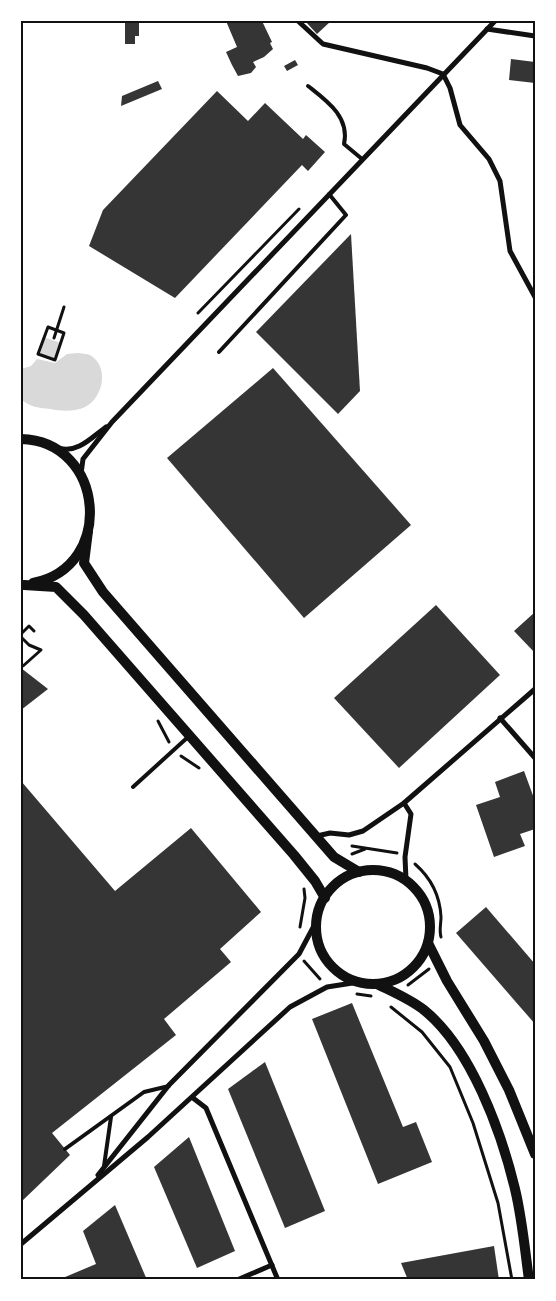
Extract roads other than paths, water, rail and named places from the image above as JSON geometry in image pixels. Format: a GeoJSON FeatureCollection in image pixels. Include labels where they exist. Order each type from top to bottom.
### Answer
{"type":"FeatureCollection","features":[{"type":"Feature","properties":{"kind":"main road"},"geometry":{"type":"LineString","coordinates":[[21,438],[35,440],[61,452],[81,474],[90,501],[84,563],[103,592],[316,836],[338,860],[359,872]]}},
{"type":"Feature","properties":{"kind":"main road"},"geometry":{"type":"LineString","coordinates":[[23,585],[52,576],[65,568],[75,557],[88,531]]}},
{"type":"Feature","properties":{"kind":"main road"},"geometry":{"type":"LineString","coordinates":[[23,585],[56,587],[84,615],[315,881],[325,898]]}},
{"type":"Feature","properties":{"kind":"main road"},"geometry":{"type":"LineString","coordinates":[[380,870],[394,873],[406,880],[420,894],[428,912],[430,933],[428,943],[419,960],[411,969],[392,981],[378,984],[359,982],[334,969],[326,960],[319,946],[316,922],[325,898],[338,882],[359,872],[380,870]]}},
{"type":"Feature","properties":{"kind":"main road"},"geometry":{"type":"LineString","coordinates":[[428,943],[447,981],[484,1041],[509,1090],[535,1154]]}},
{"type":"Feature","properties":{"kind":"main road"},"geometry":{"type":"LineString","coordinates":[[378,984],[425,1010],[442,1029],[470,1070],[502,1143],[515,1189],[529,1280]]}},
{"type":"Feature","properties":{"kind":"street"},"geometry":{"type":"LineString","coordinates":[[298,21],[323,44],[427,68],[443,74],[450,88],[460,125],[490,160],[500,181],[510,251],[535,297]]}},
{"type":"Feature","properties":{"kind":"street"},"geometry":{"type":"LineString","coordinates":[[81,474],[83,459],[112,422],[495,21]]}},
{"type":"Feature","properties":{"kind":"street"},"geometry":{"type":"LineString","coordinates":[[488,29],[535,36]]}},
{"type":"Feature","properties":{"kind":"street"},"geometry":{"type":"LineString","coordinates":[[35,440],[69,450],[84,443],[112,422]]}},
{"type":"Feature","properties":{"kind":"street"},"geometry":{"type":"LineString","coordinates":[[316,836],[330,833],[349,835],[363,832],[404,803],[535,689]]}},
{"type":"Feature","properties":{"kind":"street"},"geometry":{"type":"LineString","coordinates":[[500,718],[535,758]]}},
{"type":"Feature","properties":{"kind":"street"},"geometry":{"type":"LineString","coordinates":[[404,803],[410,814],[405,857],[406,880]]}},
{"type":"Feature","properties":{"kind":"street"},"geometry":{"type":"LineString","coordinates":[[92,1183],[170,1086],[299,954],[316,922]]}},
{"type":"Feature","properties":{"kind":"street"},"geometry":{"type":"LineString","coordinates":[[21,1244],[193,1098],[290,1007],[327,987],[359,982]]}},
{"type":"Feature","properties":{"kind":"street"},"geometry":{"type":"LineString","coordinates":[[193,1098],[206,1108],[278,1280]]}},
{"type":"Feature","properties":{"kind":"street"},"geometry":{"type":"LineString","coordinates":[[237,1280],[272,1265]]}},
{"type":"Feature","properties":{"kind":"lane"},"geometry":{"type":"LineString","coordinates":[[308,86],[344,122],[346,133],[344,144],[362,159]]}},
{"type":"Feature","properties":{"kind":"lane"},"geometry":{"type":"LineString","coordinates":[[219,352],[346,215],[329,194]]}},
{"type":"Feature","properties":{"kind":"lane"},"geometry":{"type":"LineString","coordinates":[[133,788],[190,735]]}},
{"type":"Feature","properties":{"kind":"lane"},"geometry":{"type":"LineString","coordinates":[[65,1149],[144,1092],[170,1086]]}},
{"type":"Feature","properties":{"kind":"lane"},"geometry":{"type":"LineString","coordinates":[[104,1168],[111,1117]]}}]}
